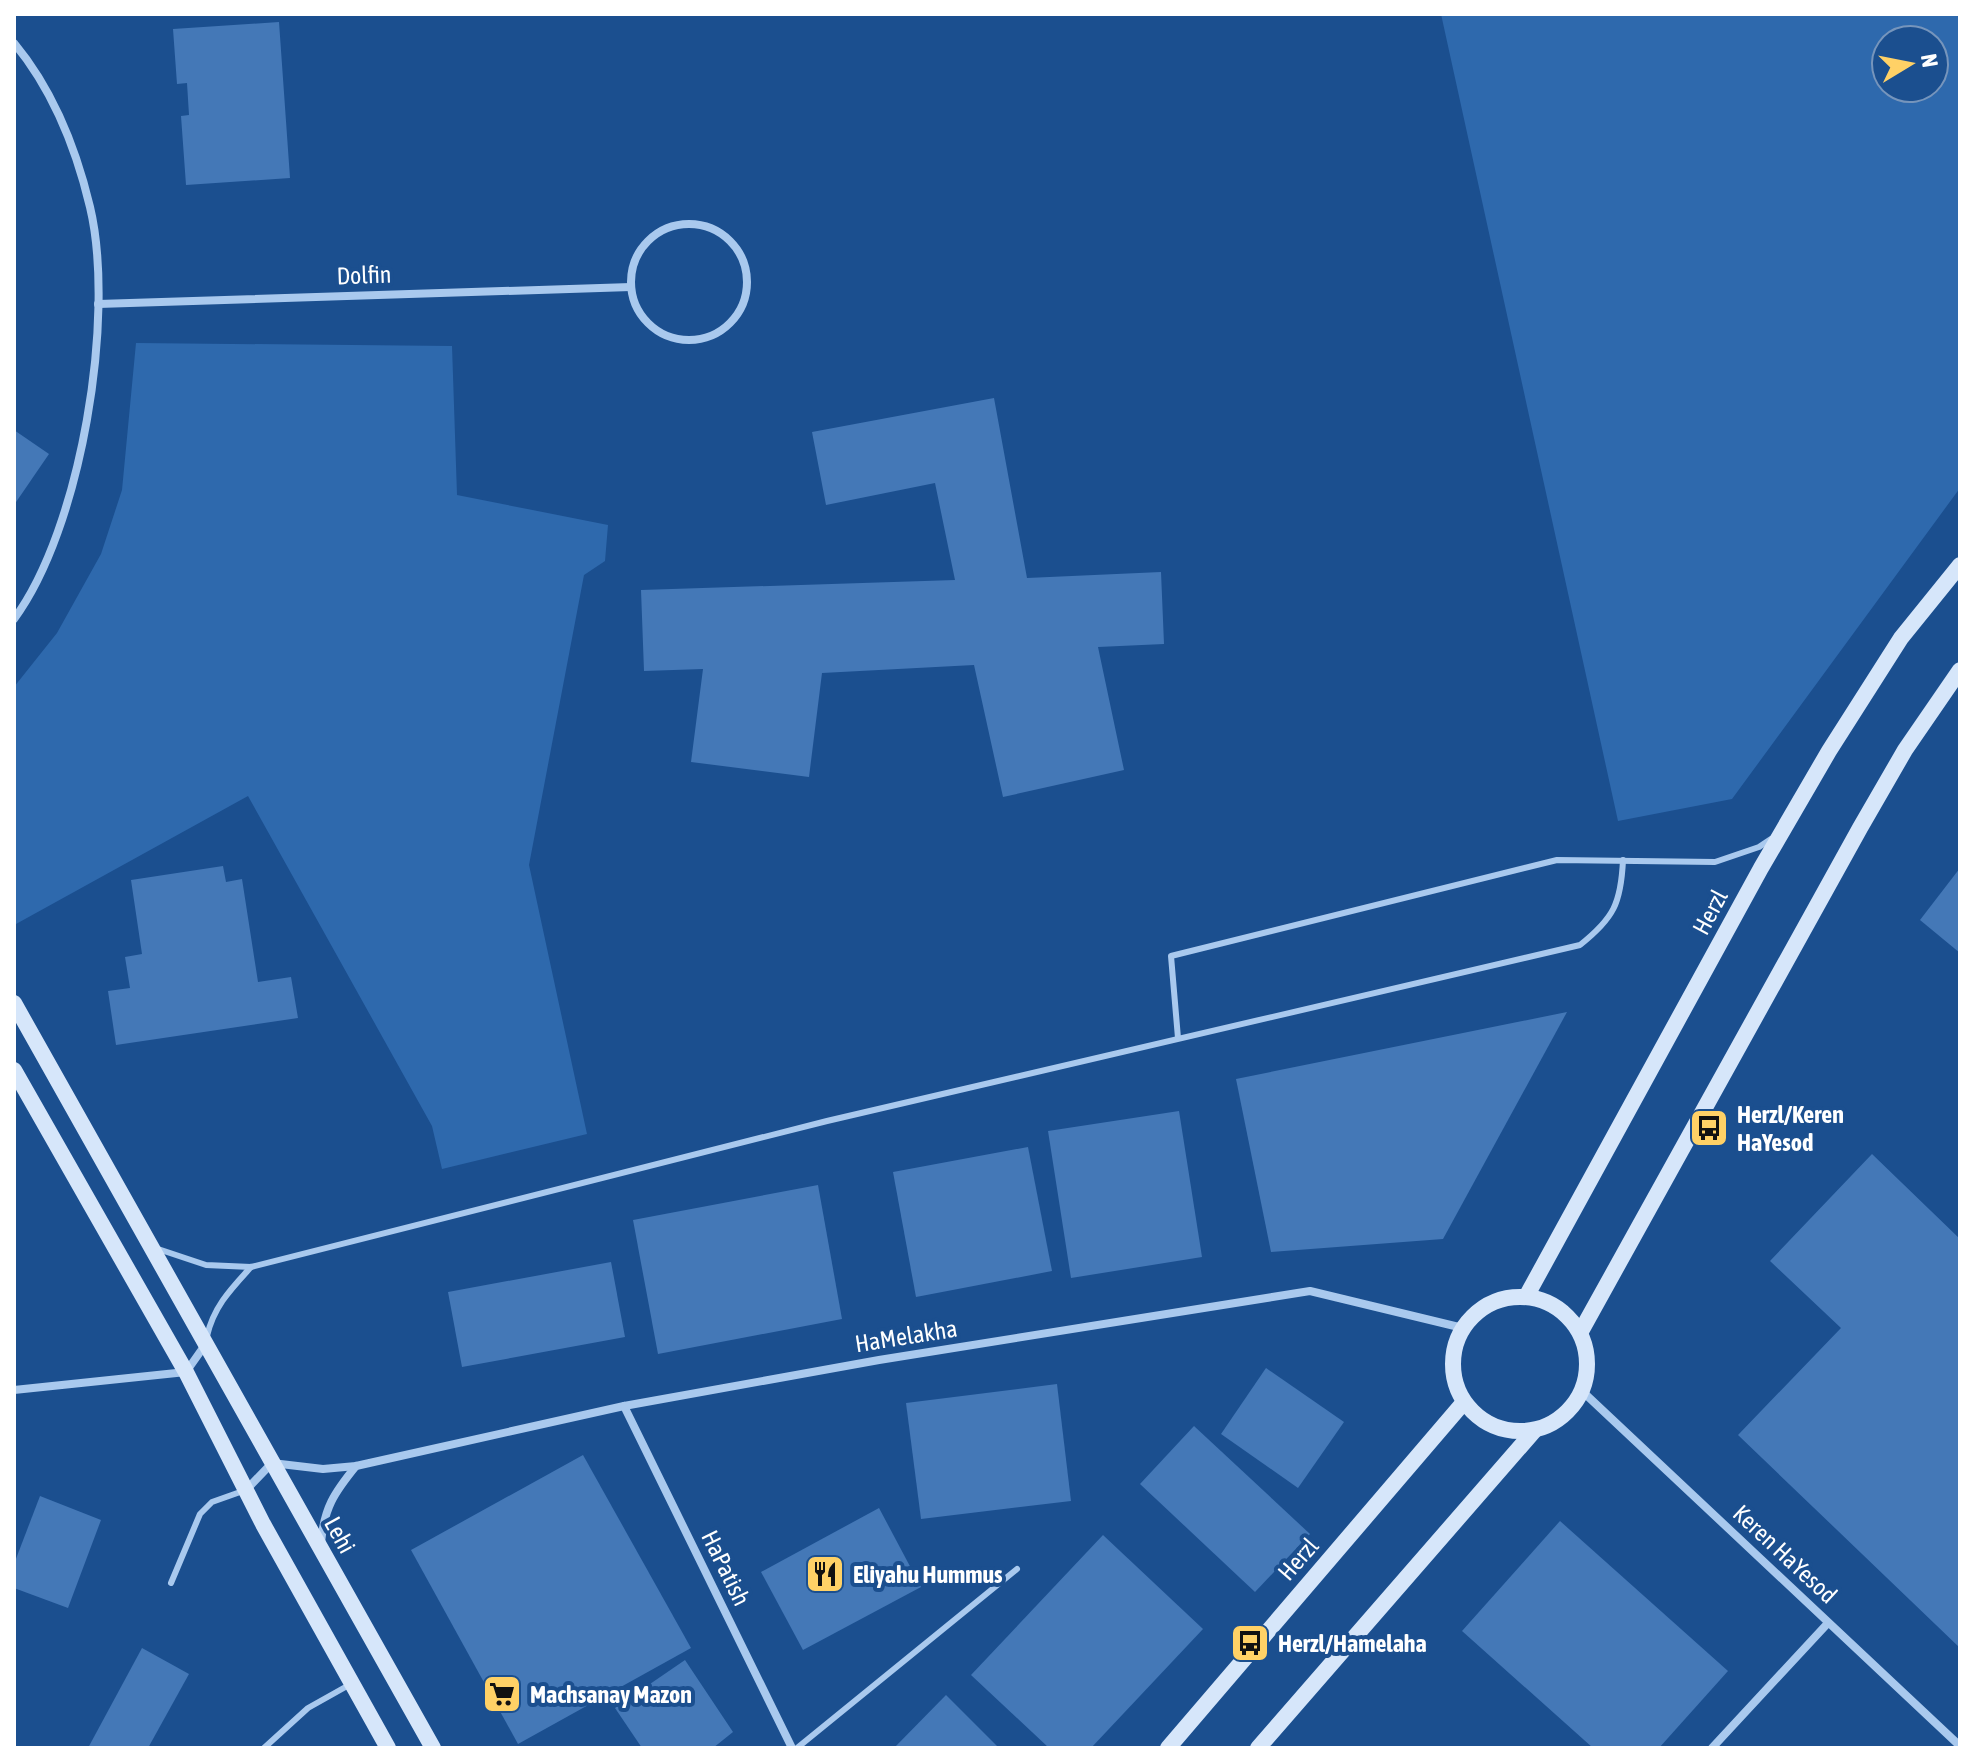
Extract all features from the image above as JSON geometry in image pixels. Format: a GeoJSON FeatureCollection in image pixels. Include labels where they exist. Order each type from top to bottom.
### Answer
{"type":"FeatureCollection","features":[{"type":"Feature","properties":{"kind":"street"},"geometry":{"type":"LineString","coordinates":[[14,43],[36,69],[58,112],[76,159],[91,210],[98,304],[86,428],[69,497],[54,543],[29,599],[14,619]]}},
{"type":"Feature","properties":{"kind":"street"},"geometry":{"type":"LineString","coordinates":[[687,223],[719,231],[734,245],[744,263],[748,283],[741,310],[728,326],[711,337],[691,341],[671,338],[647,324],[636,307],[631,287],[631,273],[637,254],[650,237],[667,227],[687,223]]}},
{"type":"Feature","properties":{"kind":"street","name":"Dolfin"},"geometry":{"type":"LineString","coordinates":[[98,304],[631,287]]}},
{"type":"Feature","properties":{"kind":"street","name":"Herzl"},"geometry":{"type":"LineString","coordinates":[[1526,1297],[1829,751],[1901,638],[1960,565]]}},
{"type":"Feature","properties":{"kind":"street"},"geometry":{"type":"LineString","coordinates":[[1580,1333],[1860,828],[1905,750],[1960,670]]}},
{"type":"Feature","properties":{"kind":"street","name":"Lehi"},"geometry":{"type":"LineString","coordinates":[[14,1003],[433,1748]]}},
{"type":"Feature","properties":{"kind":"street"},"geometry":{"type":"LineString","coordinates":[[14,1070],[186,1372],[246,1490],[388,1748]]}},
{"type":"Feature","properties":{"kind":"street","name":"HaMelakha"},"geometry":{"type":"LineString","coordinates":[[272,1463],[323,1469],[356,1466],[624,1406],[894,1358],[1310,1291],[1463,1328]]}},
{"type":"Feature","properties":{"kind":"street"},"geometry":{"type":"LineString","coordinates":[[1508,1298],[1543,1300],[1570,1319],[1580,1333],[1587,1352],[1587,1372],[1582,1391],[1570,1410],[1554,1423],[1534,1431],[1514,1432],[1494,1427],[1477,1417],[1464,1402],[1452,1365],[1455,1346],[1463,1328],[1490,1303],[1508,1298]]}},
{"type":"Feature","properties":{"kind":"street"},"geometry":{"type":"LineString","coordinates":[[14,1390],[186,1372],[205,1345]]}},
{"type":"Feature","properties":{"kind":"street","name":"Keren HaYesod"},"geometry":{"type":"LineString","coordinates":[[1582,1391],[1960,1746]]}},
{"type":"Feature","properties":{"kind":"street","name":"Herzl"},"geometry":{"type":"LineString","coordinates":[[1168,1748],[1464,1402]]}},
{"type":"Feature","properties":{"kind":"street","name":"HaPatish"},"geometry":{"type":"LineString","coordinates":[[624,1406],[795,1748]]}},
{"type":"Feature","properties":{"kind":"street"},"geometry":{"type":"LineString","coordinates":[[1258,1748],[1534,1431]]}},
{"type":"Feature","properties":{"kind":"street"},"geometry":{"type":"LineString","coordinates":[[246,1490],[272,1463]]}},
{"type":"Feature","properties":{"kind":"street"},"geometry":{"type":"LineString","coordinates":[[321,1550],[326,1510],[336,1491],[356,1466]]}},
{"type":"Feature","properties":{"kind":"street"},"geometry":{"type":"LineString","coordinates":[[1712,1748],[1828,1623]]}},
{"type":"Feature","properties":{"kind":"lane"},"geometry":{"type":"LineString","coordinates":[[1178,1038],[1171,956],[1557,860],[1715,862],[1759,847],[1781,833]]}},
{"type":"Feature","properties":{"kind":"lane"},"geometry":{"type":"LineString","coordinates":[[149,1245],[206,1265],[251,1267],[827,1121],[1580,945],[1602,928],[1614,911],[1622,888],[1623,860]]}},
{"type":"Feature","properties":{"kind":"lane"},"geometry":{"type":"LineString","coordinates":[[205,1345],[211,1317],[221,1300],[251,1267]]}},
{"type":"Feature","properties":{"kind":"lane"},"geometry":{"type":"LineString","coordinates":[[171,1583],[200,1514],[212,1502],[246,1490]]}},
{"type":"Feature","properties":{"kind":"lane"},"geometry":{"type":"LineString","coordinates":[[795,1748],[1017,1569]]}},
{"type":"Feature","properties":{"kind":"lane"},"geometry":{"type":"LineString","coordinates":[[264,1748],[308,1708],[352,1683]]}},
{"type":"Feature","properties":{"kind":"shaded area"},"geometry":{"type":"Polygon","coordinates":[[[1441,14],[1956,14],[1960,19],[1960,488],[1732,799],[1618,821],[1441,14]]]}},
{"type":"Feature","properties":{"kind":"shaded area"},"geometry":{"type":"Polygon","coordinates":[[[136,343],[452,346],[457,495],[608,525],[605,561],[584,575],[529,865],[587,1134],[442,1169],[432,1126],[248,796],[16,924],[14,921],[14,687],[57,633],[101,554],[122,490],[136,343]]]}},
{"type":"Feature","properties":{"kind":"building"},"geometry":{"type":"Polygon","coordinates":[[[279,22],[290,178],[186,185],[181,116],[189,115],[187,83],[177,84],[173,29],[279,22]]]}},
{"type":"Feature","properties":{"kind":"building"},"geometry":{"type":"Polygon","coordinates":[[[994,398],[1027,578],[1161,572],[1164,644],[1098,647],[1124,770],[1003,797],[974,665],[822,673],[809,777],[691,762],[703,669],[644,671],[641,590],[955,580],[935,483],[826,505],[812,432],[994,398]]]}},
{"type":"Feature","properties":{"kind":"building"},"geometry":{"type":"Polygon","coordinates":[[[14,430],[49,454],[14,505],[14,430]]]}},
{"type":"Feature","properties":{"kind":"building"},"geometry":{"type":"Polygon","coordinates":[[[223,866],[226,882],[242,879],[258,982],[291,977],[298,1018],[116,1045],[108,991],[130,988],[125,957],[142,954],[131,880],[223,866]]]}},
{"type":"Feature","properties":{"kind":"building"},"geometry":{"type":"Polygon","coordinates":[[[1960,868],[1960,953],[1920,920],[1960,868]]]}},
{"type":"Feature","properties":{"kind":"building"},"geometry":{"type":"Polygon","coordinates":[[[1567,1012],[1443,1239],[1271,1252],[1236,1079],[1567,1012]]]}},
{"type":"Feature","properties":{"kind":"building"},"geometry":{"type":"Polygon","coordinates":[[[1179,1111],[1202,1257],[1071,1278],[1048,1131],[1179,1111]]]}},
{"type":"Feature","properties":{"kind":"building"},"geometry":{"type":"Polygon","coordinates":[[[1028,1147],[1052,1271],[916,1297],[893,1172],[1028,1147]]]}},
{"type":"Feature","properties":{"kind":"building"},"geometry":{"type":"Polygon","coordinates":[[[1872,1154],[1960,1239],[1960,1648],[1738,1435],[1841,1328],[1770,1261],[1872,1154]]]}},
{"type":"Feature","properties":{"kind":"building"},"geometry":{"type":"Polygon","coordinates":[[[818,1185],[842,1319],[658,1354],[633,1220],[818,1185]]]}},
{"type":"Feature","properties":{"kind":"building"},"geometry":{"type":"Polygon","coordinates":[[[611,1262],[625,1337],[462,1367],[448,1292],[611,1262]]]}},
{"type":"Feature","properties":{"kind":"building"},"geometry":{"type":"Polygon","coordinates":[[[1266,1368],[1344,1422],[1298,1488],[1221,1434],[1266,1368]]]}},
{"type":"Feature","properties":{"kind":"building"},"geometry":{"type":"Polygon","coordinates":[[[1057,1384],[1071,1501],[921,1519],[906,1403],[1057,1384]]]}},
{"type":"Feature","properties":{"kind":"building"},"geometry":{"type":"Polygon","coordinates":[[[1194,1426],[1310,1534],[1255,1592],[1140,1484],[1194,1426]]]}},
{"type":"Feature","properties":{"kind":"building"},"geometry":{"type":"Polygon","coordinates":[[[583,1455],[691,1648],[518,1744],[411,1550],[583,1455]]]}},
{"type":"Feature","properties":{"kind":"building"},"geometry":{"type":"Polygon","coordinates":[[[40,1496],[101,1520],[68,1608],[14,1588],[14,1564],[40,1496]]]}},
{"type":"Feature","properties":{"kind":"building"},"geometry":{"type":"Polygon","coordinates":[[[879,1508],[921,1587],[803,1650],[761,1572],[879,1508]]]}},
{"type":"Feature","properties":{"kind":"building"},"geometry":{"type":"Polygon","coordinates":[[[1560,1521],[1728,1671],[1659,1748],[1593,1748],[1462,1631],[1560,1521]]]}},
{"type":"Feature","properties":{"kind":"building"},"geometry":{"type":"Polygon","coordinates":[[[1103,1535],[1203,1629],[1091,1748],[1049,1748],[971,1675],[1103,1535]]]}},
{"type":"Feature","properties":{"kind":"building"},"geometry":{"type":"Polygon","coordinates":[[[142,1648],[189,1674],[148,1748],[88,1748],[142,1648]]]}},
{"type":"Feature","properties":{"kind":"building"},"geometry":{"type":"Polygon","coordinates":[[[685,1660],[733,1732],[713,1748],[642,1748],[615,1708],[685,1660]]]}},
{"type":"Feature","properties":{"kind":"building"},"geometry":{"type":"Polygon","coordinates":[[[946,1695],[999,1748],[894,1748],[946,1695]]]}},
{"type":"Feature","properties":{"kind":"place","name":"Herzl/Keren HaYesod"},"geometry":{"type":"Point","coordinates":[1709,1128]}},
{"type":"Feature","properties":{"kind":"place","name":"Eliyahu Hummus"},"geometry":{"type":"Point","coordinates":[825,1574]}},
{"type":"Feature","properties":{"kind":"place","name":"Herzl/Hamelaha"},"geometry":{"type":"Point","coordinates":[1250,1643]}},
{"type":"Feature","properties":{"kind":"place","name":"Machsanay Mazon"},"geometry":{"type":"Point","coordinates":[502,1694]}}]}
